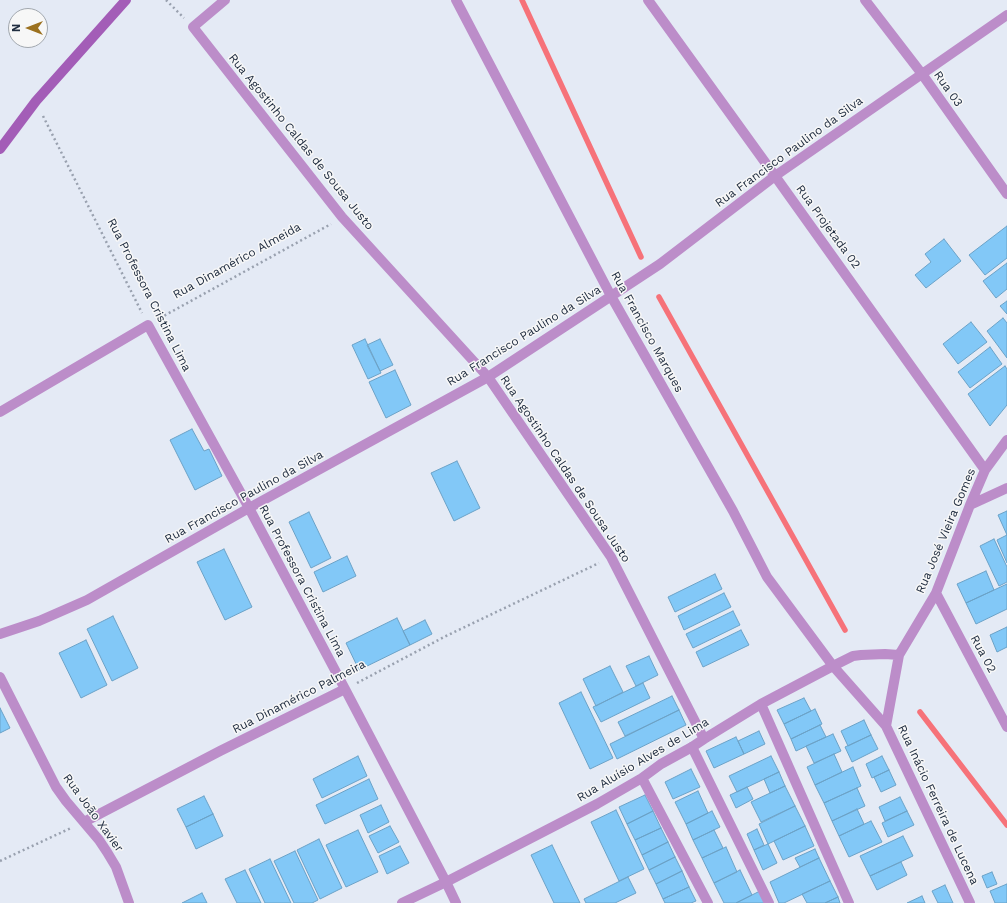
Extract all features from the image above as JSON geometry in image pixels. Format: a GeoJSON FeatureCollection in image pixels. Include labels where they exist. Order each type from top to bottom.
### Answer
{"type":"FeatureCollection","features":[{"type":"Feature","properties":{"kind":"main road"},"geometry":{"type":"LineString","coordinates":[[0,149],[36,101],[126,0]]}},
{"type":"Feature","properties":{"kind":"street"},"geometry":{"type":"LineString","coordinates":[[193,28],[225,0]]}},
{"type":"Feature","properties":{"kind":"street","name":"Rua Francisco Marques"},"geometry":{"type":"LineString","coordinates":[[456,0],[611,296],[734,511],[767,577],[833,666]]}},
{"type":"Feature","properties":{"kind":"street","name":"Rua Projetada 02"},"geometry":{"type":"LineString","coordinates":[[648,0],[985,470]]}},
{"type":"Feature","properties":{"kind":"street","name":"Rua 03"},"geometry":{"type":"LineString","coordinates":[[865,0],[922,74],[1007,194]]}},
{"type":"Feature","properties":{"kind":"street","name":"Rua Francisco Paulino da Silva"},"geometry":{"type":"LineString","coordinates":[[0,634],[39,621],[87,600],[249,508],[488,377],[660,264],[775,176],[1007,15]]}},
{"type":"Feature","properties":{"kind":"street","name":"Rua Agostinho Caldas de Sousa Justo"},"geometry":{"type":"LineString","coordinates":[[193,28],[342,217],[488,377],[611,557],[704,739]]}},
{"type":"Feature","properties":{"kind":"street"},"geometry":{"type":"LineString","coordinates":[[0,412],[148,325]]}},
{"type":"Feature","properties":{"kind":"street","name":"Rua Professora Cristina Lima"},"geometry":{"type":"LineString","coordinates":[[148,325],[249,508],[456,903]]}},
{"type":"Feature","properties":{"kind":"street","name":"Rua José Vieira Gomes"},"geometry":{"type":"LineString","coordinates":[[886,726],[899,655],[936,593],[985,470],[1007,440]]}},
{"type":"Feature","properties":{"kind":"street"},"geometry":{"type":"LineString","coordinates":[[970,505],[1007,488]]}},
{"type":"Feature","properties":{"kind":"street","name":"Rua 02"},"geometry":{"type":"LineString","coordinates":[[936,593],[1007,727]]}},
{"type":"Feature","properties":{"kind":"street","name":"Rua Aluísio Alves de Lima"},"geometry":{"type":"LineString","coordinates":[[402,903],[578,815],[642,778],[660,764],[692,747],[761,704],[852,656],[885,654],[899,655]]}},
{"type":"Feature","properties":{"kind":"street","name":"Rua Inácio Ferreira de Lucena"},"geometry":{"type":"LineString","coordinates":[[833,666],[886,726],[970,903]]}},
{"type":"Feature","properties":{"kind":"street","name":"Rua João Xavier"},"geometry":{"type":"LineString","coordinates":[[0,677],[56,787],[99,840],[113,862],[129,903]]}},
{"type":"Feature","properties":{"kind":"street","name":"Rua Dinamérico Palmeira"},"geometry":{"type":"LineString","coordinates":[[84,822],[220,751],[345,689]]}},
{"type":"Feature","properties":{"kind":"street"},"geometry":{"type":"LineString","coordinates":[[761,704],[849,903]]}},
{"type":"Feature","properties":{"kind":"street"},"geometry":{"type":"LineString","coordinates":[[692,747],[769,903]]}},
{"type":"Feature","properties":{"kind":"street"},"geometry":{"type":"LineString","coordinates":[[642,778],[708,903]]}},
{"type":"Feature","properties":{"kind":"path"},"geometry":{"type":"LineString","coordinates":[[166,0],[193,28]]}},
{"type":"Feature","properties":{"kind":"path","name":"Rua Professora Cristina Lima"},"geometry":{"type":"LineString","coordinates":[[36,101],[148,325]]}},
{"type":"Feature","properties":{"kind":"path","name":"Rua Dinamérico Almeida"},"geometry":{"type":"LineString","coordinates":[[148,325],[342,217]]}},
{"type":"Feature","properties":{"kind":"path","name":"Rua Dinamérico Palmeira"},"geometry":{"type":"LineString","coordinates":[[345,689],[446,636],[611,557]]}},
{"type":"Feature","properties":{"kind":"path"},"geometry":{"type":"LineString","coordinates":[[0,861],[84,822]]}},
{"type":"Feature","properties":{"kind":"building"},"geometry":{"type":"Polygon","coordinates":[[[1007,226],[1007,258],[985,275],[969,255],[1007,226]]]}},
{"type":"Feature","properties":{"kind":"building"},"geometry":{"type":"Polygon","coordinates":[[[944,239],[961,261],[926,288],[915,275],[931,262],[925,254],[944,239]]]}},
{"type":"Feature","properties":{"kind":"building"},"geometry":{"type":"Polygon","coordinates":[[[1007,263],[1007,289],[996,298],[983,281],[1007,263]]]}},
{"type":"Feature","properties":{"kind":"building"},"geometry":{"type":"Polygon","coordinates":[[[1007,301],[1007,314],[1000,306],[1007,301]]]}},
{"type":"Feature","properties":{"kind":"building"},"geometry":{"type":"Polygon","coordinates":[[[1003,318],[1007,323],[1007,358],[987,331],[1003,318]]]}},
{"type":"Feature","properties":{"kind":"building"},"geometry":{"type":"Polygon","coordinates":[[[971,322],[987,342],[958,364],[943,344],[971,322]]]}},
{"type":"Feature","properties":{"kind":"building"},"geometry":{"type":"Polygon","coordinates":[[[365,339],[381,373],[368,379],[352,345],[365,339]]]}},
{"type":"Feature","properties":{"kind":"building"},"geometry":{"type":"Polygon","coordinates":[[[380,339],[393,365],[380,371],[367,345],[380,339]]]}},
{"type":"Feature","properties":{"kind":"building"},"geometry":{"type":"Polygon","coordinates":[[[990,347],[1002,364],[970,388],[958,372],[990,347]]]}},
{"type":"Feature","properties":{"kind":"building"},"geometry":{"type":"Polygon","coordinates":[[[1005,366],[1007,369],[1007,405],[990,426],[968,394],[1005,366]]]}},
{"type":"Feature","properties":{"kind":"building"},"geometry":{"type":"Polygon","coordinates":[[[395,370],[411,405],[386,418],[369,382],[395,370]]]}},
{"type":"Feature","properties":{"kind":"building"},"geometry":{"type":"Polygon","coordinates":[[[192,429],[204,451],[209,449],[222,476],[195,490],[170,440],[192,429]]]}},
{"type":"Feature","properties":{"kind":"building"},"geometry":{"type":"Polygon","coordinates":[[[457,461],[480,508],[454,521],[431,473],[457,461]]]}},
{"type":"Feature","properties":{"kind":"building"},"geometry":{"type":"Polygon","coordinates":[[[1007,511],[1007,535],[998,515],[1007,511]]]}},
{"type":"Feature","properties":{"kind":"building"},"geometry":{"type":"Polygon","coordinates":[[[309,512],[331,558],[311,568],[289,522],[309,512]]]}},
{"type":"Feature","properties":{"kind":"building"},"geometry":{"type":"Polygon","coordinates":[[[1007,535],[1007,563],[997,540],[1007,535]]]}},
{"type":"Feature","properties":{"kind":"building"},"geometry":{"type":"Polygon","coordinates":[[[994,539],[1007,567],[1007,582],[999,586],[980,546],[994,539]]]}},
{"type":"Feature","properties":{"kind":"building"},"geometry":{"type":"Polygon","coordinates":[[[224,549],[252,607],[225,620],[197,562],[224,549]]]}},
{"type":"Feature","properties":{"kind":"building"},"geometry":{"type":"Polygon","coordinates":[[[347,556],[356,576],[323,592],[314,572],[347,556]]]}},
{"type":"Feature","properties":{"kind":"building"},"geometry":{"type":"Polygon","coordinates":[[[986,571],[994,590],[966,603],[957,584],[986,571]]]}},
{"type":"Feature","properties":{"kind":"building"},"geometry":{"type":"Polygon","coordinates":[[[715,574],[722,589],[675,612],[668,597],[715,574]]]}},
{"type":"Feature","properties":{"kind":"building"},"geometry":{"type":"Polygon","coordinates":[[[1007,584],[1007,609],[976,624],[966,603],[1007,584]]]}},
{"type":"Feature","properties":{"kind":"building"},"geometry":{"type":"Polygon","coordinates":[[[724,593],[731,607],[684,630],[678,616],[724,593]]]}},
{"type":"Feature","properties":{"kind":"building"},"geometry":{"type":"Polygon","coordinates":[[[733,611],[740,625],[693,648],[686,634],[733,611]]]}},
{"type":"Feature","properties":{"kind":"building"},"geometry":{"type":"Polygon","coordinates":[[[113,616],[138,668],[112,681],[87,629],[113,616]]]}},
{"type":"Feature","properties":{"kind":"building"},"geometry":{"type":"Polygon","coordinates":[[[397,618],[410,645],[359,670],[346,643],[397,618]]]}},
{"type":"Feature","properties":{"kind":"building"},"geometry":{"type":"Polygon","coordinates":[[[425,620],[432,634],[410,645],[403,631],[425,620]]]}},
{"type":"Feature","properties":{"kind":"building"},"geometry":{"type":"Polygon","coordinates":[[[1007,627],[1007,647],[997,652],[990,635],[1007,627]]]}},
{"type":"Feature","properties":{"kind":"building"},"geometry":{"type":"Polygon","coordinates":[[[741,630],[749,645],[703,667],[696,652],[741,630]]]}},
{"type":"Feature","properties":{"kind":"building"},"geometry":{"type":"Polygon","coordinates":[[[86,640],[107,685],[81,698],[59,653],[86,640]]]}},
{"type":"Feature","properties":{"kind":"building"},"geometry":{"type":"Polygon","coordinates":[[[649,656],[658,675],[636,686],[626,666],[649,656]]]}},
{"type":"Feature","properties":{"kind":"building"},"geometry":{"type":"Polygon","coordinates":[[[610,666],[623,692],[596,706],[583,679],[610,666]]]}},
{"type":"Feature","properties":{"kind":"building"},"geometry":{"type":"Polygon","coordinates":[[[643,683],[650,698],[601,722],[593,707],[643,683]]]}},
{"type":"Feature","properties":{"kind":"building"},"geometry":{"type":"Polygon","coordinates":[[[581,692],[613,758],[590,769],[559,703],[581,692]]]}},
{"type":"Feature","properties":{"kind":"building"},"geometry":{"type":"Polygon","coordinates":[[[672,696],[679,710],[625,736],[618,722],[672,696]]]}},
{"type":"Feature","properties":{"kind":"building"},"geometry":{"type":"Polygon","coordinates":[[[804,698],[811,711],[784,724],[777,710],[804,698]]]}},
{"type":"Feature","properties":{"kind":"building"},"geometry":{"type":"Polygon","coordinates":[[[0,708],[10,728],[0,733],[0,708]]]}},
{"type":"Feature","properties":{"kind":"building"},"geometry":{"type":"Polygon","coordinates":[[[815,709],[822,724],[791,739],[784,724],[815,709]]]}},
{"type":"Feature","properties":{"kind":"building"},"geometry":{"type":"Polygon","coordinates":[[[679,710],[686,725],[617,759],[610,744],[679,710]]]}},
{"type":"Feature","properties":{"kind":"building"},"geometry":{"type":"Polygon","coordinates":[[[864,720],[871,735],[848,746],[841,731],[864,720]]]}},
{"type":"Feature","properties":{"kind":"building"},"geometry":{"type":"Polygon","coordinates":[[[820,725],[826,737],[796,751],[791,739],[820,725]]]}},
{"type":"Feature","properties":{"kind":"building"},"geometry":{"type":"Polygon","coordinates":[[[759,731],[765,744],[744,754],[738,741],[759,731]]]}},
{"type":"Feature","properties":{"kind":"building"},"geometry":{"type":"Polygon","coordinates":[[[833,734],[841,751],[814,763],[806,746],[833,734]]]}},
{"type":"Feature","properties":{"kind":"building"},"geometry":{"type":"Polygon","coordinates":[[[871,735],[878,749],[852,762],[845,747],[871,735]]]}},
{"type":"Feature","properties":{"kind":"building"},"geometry":{"type":"Polygon","coordinates":[[[736,737],[744,754],[714,768],[706,751],[736,737]]]}},
{"type":"Feature","properties":{"kind":"building"},"geometry":{"type":"Polygon","coordinates":[[[834,754],[842,772],[815,785],[807,767],[834,754]]]}},
{"type":"Feature","properties":{"kind":"building"},"geometry":{"type":"Polygon","coordinates":[[[358,756],[367,776],[322,798],[313,779],[358,756]]]}},
{"type":"Feature","properties":{"kind":"building"},"geometry":{"type":"Polygon","coordinates":[[[771,756],[779,772],[737,792],[729,776],[771,756]]]}},
{"type":"Feature","properties":{"kind":"building"},"geometry":{"type":"Polygon","coordinates":[[[882,756],[889,770],[872,778],[866,764],[882,756]]]}},
{"type":"Feature","properties":{"kind":"building"},"geometry":{"type":"Polygon","coordinates":[[[853,767],[861,786],[824,803],[815,785],[853,767]]]}},
{"type":"Feature","properties":{"kind":"building"},"geometry":{"type":"Polygon","coordinates":[[[691,769],[700,787],[673,799],[665,782],[691,769]]]}},
{"type":"Feature","properties":{"kind":"building"},"geometry":{"type":"Polygon","coordinates":[[[889,770],[896,785],[881,792],[874,777],[889,770]]]}},
{"type":"Feature","properties":{"kind":"building"},"geometry":{"type":"Polygon","coordinates":[[[779,772],[785,786],[770,793],[764,779],[779,772]]]}},
{"type":"Feature","properties":{"kind":"building"},"geometry":{"type":"Polygon","coordinates":[[[369,779],[378,799],[325,824],[316,805],[369,779]]]}},
{"type":"Feature","properties":{"kind":"building"},"geometry":{"type":"Polygon","coordinates":[[[785,786],[795,806],[761,822],[751,802],[785,786]]]}},
{"type":"Feature","properties":{"kind":"building"},"geometry":{"type":"Polygon","coordinates":[[[747,787],[753,799],[736,808],[730,795],[747,787]]]}},
{"type":"Feature","properties":{"kind":"building"},"geometry":{"type":"Polygon","coordinates":[[[857,788],[865,806],[832,821],[824,803],[857,788]]]}},
{"type":"Feature","properties":{"kind":"building"},"geometry":{"type":"Polygon","coordinates":[[[698,791],[708,813],[686,824],[675,802],[698,791]]]}},
{"type":"Feature","properties":{"kind":"building"},"geometry":{"type":"Polygon","coordinates":[[[645,795],[653,811],[627,824],[619,807],[645,795]]]}},
{"type":"Feature","properties":{"kind":"building"},"geometry":{"type":"Polygon","coordinates":[[[204,796],[213,814],[186,827],[177,809],[204,796]]]}},
{"type":"Feature","properties":{"kind":"building"},"geometry":{"type":"Polygon","coordinates":[[[900,797],[907,811],[885,821],[879,807],[900,797]]]}},
{"type":"Feature","properties":{"kind":"building"},"geometry":{"type":"Polygon","coordinates":[[[381,805],[389,822],[368,833],[360,815],[381,805]]]}},
{"type":"Feature","properties":{"kind":"building"},"geometry":{"type":"Polygon","coordinates":[[[795,806],[805,826],[768,844],[759,824],[795,806]]]}},
{"type":"Feature","properties":{"kind":"building"},"geometry":{"type":"Polygon","coordinates":[[[857,809],[864,824],[839,836],[832,821],[857,809]]]}},
{"type":"Feature","properties":{"kind":"building"},"geometry":{"type":"Polygon","coordinates":[[[616,810],[644,869],[619,881],[591,822],[616,810]]]}},
{"type":"Feature","properties":{"kind":"building"},"geometry":{"type":"Polygon","coordinates":[[[653,811],[661,828],[635,840],[627,824],[653,811]]]}},
{"type":"Feature","properties":{"kind":"building"},"geometry":{"type":"Polygon","coordinates":[[[712,811],[720,827],[693,840],[686,824],[712,811]]]}},
{"type":"Feature","properties":{"kind":"building"},"geometry":{"type":"Polygon","coordinates":[[[907,811],[914,825],[888,837],[882,823],[907,811]]]}},
{"type":"Feature","properties":{"kind":"building"},"geometry":{"type":"Polygon","coordinates":[[[213,814],[223,836],[196,849],[186,827],[213,814]]]}},
{"type":"Feature","properties":{"kind":"building"},"geometry":{"type":"Polygon","coordinates":[[[871,821],[882,842],[849,857],[839,836],[871,821]]]}},
{"type":"Feature","properties":{"kind":"building"},"geometry":{"type":"Polygon","coordinates":[[[390,826],[399,842],[378,853],[369,836],[390,826]]]}},
{"type":"Feature","properties":{"kind":"building"},"geometry":{"type":"Polygon","coordinates":[[[805,826],[814,846],[783,860],[774,841],[805,826]]]}},
{"type":"Feature","properties":{"kind":"building"},"geometry":{"type":"Polygon","coordinates":[[[661,828],[668,842],[642,855],[635,840],[661,828]]]}},
{"type":"Feature","properties":{"kind":"building"},"geometry":{"type":"Polygon","coordinates":[[[757,829],[764,845],[754,850],[747,834],[757,829]]]}},
{"type":"Feature","properties":{"kind":"building"},"geometry":{"type":"Polygon","coordinates":[[[358,830],[378,872],[346,887],[326,845],[358,830]]]}},
{"type":"Feature","properties":{"kind":"building"},"geometry":{"type":"Polygon","coordinates":[[[714,830],[723,848],[702,858],[693,840],[714,830]]]}},
{"type":"Feature","properties":{"kind":"building"},"geometry":{"type":"Polygon","coordinates":[[[903,836],[913,856],[870,876],[860,856],[903,836]]]}},
{"type":"Feature","properties":{"kind":"building"},"geometry":{"type":"Polygon","coordinates":[[[319,839],[342,888],[320,899],[297,850],[319,839]]]}},
{"type":"Feature","properties":{"kind":"building"},"geometry":{"type":"Polygon","coordinates":[[[668,842],[675,857],[649,870],[642,855],[668,842]]]}},
{"type":"Feature","properties":{"kind":"building"},"geometry":{"type":"Polygon","coordinates":[[[768,844],[777,863],[763,870],[754,850],[768,844]]]}},
{"type":"Feature","properties":{"kind":"building"},"geometry":{"type":"Polygon","coordinates":[[[552,845],[580,903],[554,903],[531,855],[552,845]]]}},
{"type":"Feature","properties":{"kind":"building"},"geometry":{"type":"Polygon","coordinates":[[[400,846],[409,863],[387,874],[379,856],[400,846]]]}},
{"type":"Feature","properties":{"kind":"building"},"geometry":{"type":"Polygon","coordinates":[[[726,847],[737,872],[714,883],[702,858],[726,847]]]}},
{"type":"Feature","properties":{"kind":"building"},"geometry":{"type":"Polygon","coordinates":[[[815,849],[819,858],[800,867],[795,858],[815,849]]]}},
{"type":"Feature","properties":{"kind":"building"},"geometry":{"type":"Polygon","coordinates":[[[295,851],[318,900],[312,903],[294,903],[274,861],[295,851]]]}},
{"type":"Feature","properties":{"kind":"building"},"geometry":{"type":"Polygon","coordinates":[[[675,857],[682,871],[656,884],[649,870],[675,857]]]}},
{"type":"Feature","properties":{"kind":"building"},"geometry":{"type":"Polygon","coordinates":[[[819,858],[830,881],[784,903],[779,903],[770,882],[819,858]]]}},
{"type":"Feature","properties":{"kind":"building"},"geometry":{"type":"Polygon","coordinates":[[[270,859],[291,903],[265,903],[249,869],[270,859]]]}},
{"type":"Feature","properties":{"kind":"building"},"geometry":{"type":"Polygon","coordinates":[[[901,862],[907,875],[877,890],[870,876],[901,862]]]}},
{"type":"Feature","properties":{"kind":"building"},"geometry":{"type":"Polygon","coordinates":[[[245,870],[261,903],[237,903],[225,879],[245,870]]]}},
{"type":"Feature","properties":{"kind":"building"},"geometry":{"type":"Polygon","coordinates":[[[740,870],[752,895],[736,903],[724,903],[714,883],[740,870]]]}},
{"type":"Feature","properties":{"kind":"building"},"geometry":{"type":"Polygon","coordinates":[[[682,871],[689,887],[663,899],[656,884],[682,871]]]}},
{"type":"Feature","properties":{"kind":"building"},"geometry":{"type":"Polygon","coordinates":[[[992,872],[997,884],[987,888],[982,876],[992,872]]]}},
{"type":"Feature","properties":{"kind":"building"},"geometry":{"type":"Polygon","coordinates":[[[628,877],[636,893],[615,903],[586,903],[584,899],[628,877]]]}},
{"type":"Feature","properties":{"kind":"building"},"geometry":{"type":"Polygon","coordinates":[[[830,881],[838,897],[825,903],[807,903],[802,894],[830,881]]]}},
{"type":"Feature","properties":{"kind":"building"},"geometry":{"type":"Polygon","coordinates":[[[1007,884],[1007,903],[995,903],[990,891],[1007,884]]]}},
{"type":"Feature","properties":{"kind":"building"},"geometry":{"type":"Polygon","coordinates":[[[945,885],[953,903],[938,903],[932,891],[945,885]]]}},
{"type":"Feature","properties":{"kind":"building"},"geometry":{"type":"Polygon","coordinates":[[[689,887],[696,901],[691,903],[665,903],[663,899],[689,887]]]}},
{"type":"Feature","properties":{"kind":"building"},"geometry":{"type":"Polygon","coordinates":[[[762,890],[767,903],[736,903],[762,890]]]}},
{"type":"Feature","properties":{"kind":"building"},"geometry":{"type":"Polygon","coordinates":[[[202,893],[207,903],[182,903],[202,893]]]}},
{"type":"Feature","properties":{"kind":"building"},"geometry":{"type":"Polygon","coordinates":[[[922,896],[925,903],[907,903],[922,896]]]}},
{"type":"Feature","properties":{"kind":"building"},"geometry":{"type":"Polygon","coordinates":[[[838,897],[840,903],[825,903],[838,897]]]}},
{"type":"Feature","properties":{"kind":"waterway"},"geometry":{"type":"LineString","coordinates":[[522,0],[641,257]]}},
{"type":"Feature","properties":{"kind":"waterway"},"geometry":{"type":"LineString","coordinates":[[659,297],[845,630]]}},
{"type":"Feature","properties":{"kind":"waterway"},"geometry":{"type":"LineString","coordinates":[[920,712],[1007,825]]}}]}
